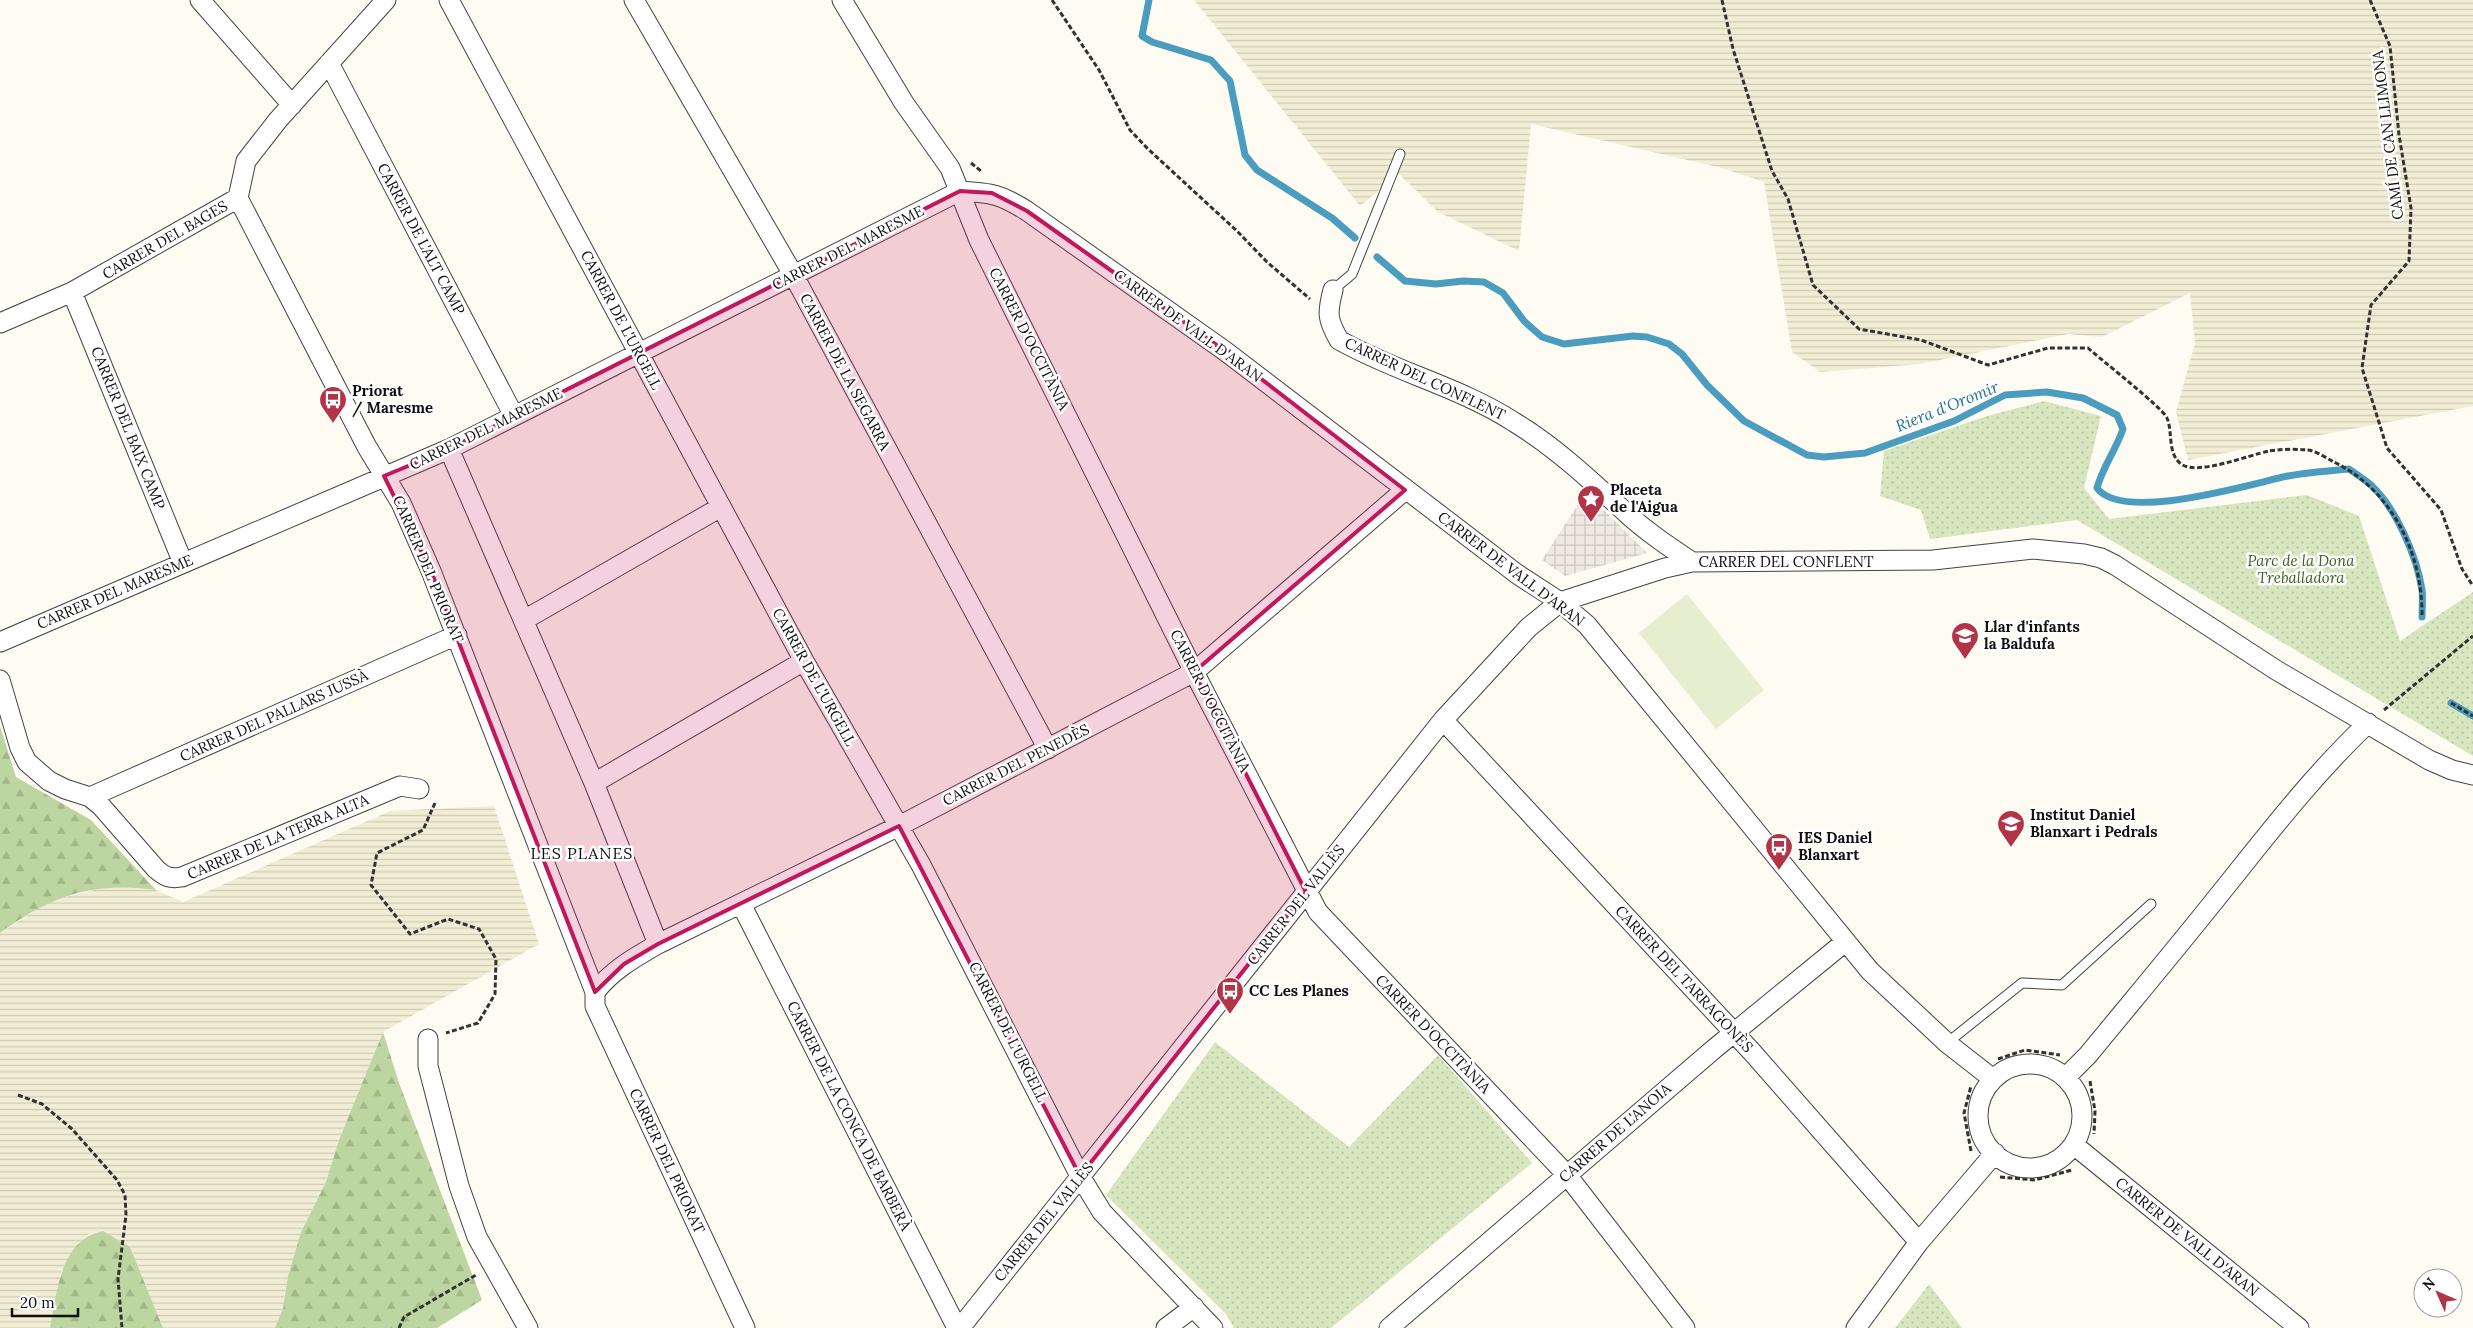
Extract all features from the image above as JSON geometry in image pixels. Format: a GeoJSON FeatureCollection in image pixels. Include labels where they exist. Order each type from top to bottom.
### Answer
{"type":"FeatureCollection","features":[{"type":"Feature","properties":{"kind":"street"},"geometry":{"type":"LineString","coordinates":[[200,0],[292,105]]}},
{"type":"Feature","properties":{"kind":"street","name":"CARRER DEL BAGES"},"geometry":{"type":"LineString","coordinates":[[0,323],[72,292],[238,198],[246,161],[292,105],[386,0]]}},
{"type":"Feature","properties":{"kind":"street","name":"CARRER DE L'URGELL"},"geometry":{"type":"LineString","coordinates":[[449,0],[804,661],[899,826],[1080,1176],[1102,1212],[1213,1328]]}},
{"type":"Feature","properties":{"kind":"street","name":"CARRER DE LA SEGARRA"},"geometry":{"type":"LineString","coordinates":[[634,0],[794,276],[1048,749]]}},
{"type":"Feature","properties":{"kind":"street","name":"CARRER D'OCCITÀNIA"},"geometry":{"type":"LineString","coordinates":[[842,0],[904,103],[950,168],[979,240],[1194,672],[1318,912],[1567,1174],[1685,1328]]}},
{"type":"Feature","properties":{"kind":"street","name":"CARRER DE L'ALT CAMP"},"geometry":{"type":"LineString","coordinates":[[329,63],[514,416]]}},
{"type":"Feature","properties":{"kind":"street","name":"CARRER DEL MARESME"},"geometry":{"type":"LineString","coordinates":[[0,642],[449,449],[960,191]]}},
{"type":"Feature","properties":{"kind":"street","name":"CARRER DE VALL D'ARAN"},"geometry":{"type":"LineString","coordinates":[[960,191],[992,193],[1007,198],[1225,351],[1405,490],[1523,579],[1560,602],[1587,625],[1870,971],[1947,1043],[1988,1075]]}},
{"type":"Feature","properties":{"kind":"street","name":"CARRER DEL PRIORAT"},"geometry":{"type":"LineString","coordinates":[[238,198],[367,447],[405,511],[457,635],[595,992],[595,1006],[745,1328]]}},
{"type":"Feature","properties":{"kind":"street"},"geometry":{"type":"LineString","coordinates":[[1327,311],[1333,290]]}},
{"type":"Feature","properties":{"kind":"street","name":"CARRER DEL BAIX CAMP"},"geometry":{"type":"LineString","coordinates":[[72,292],[184,563]]}},
{"type":"Feature","properties":{"kind":"street","name":"CARRER DEL CONFLENT"},"geometry":{"type":"LineString","coordinates":[[1327,311],[1331,327],[1339,340],[1486,406],[1513,421],[1570,461],[1622,510],[1654,536],[1692,562],[1934,560],[2032,548],[2102,558],[2276,670],[2429,760],[2452,770],[2473,775]]}},
{"type":"Feature","properties":{"kind":"street"},"geometry":{"type":"LineString","coordinates":[[449,449],[594,783],[658,944]]}},
{"type":"Feature","properties":{"kind":"street","name":"CARRER DEL PENEDÈS"},"geometry":{"type":"LineString","coordinates":[[595,992],[604,980],[624,964],[658,944],[899,826],[1194,672],[1405,490]]}},
{"type":"Feature","properties":{"kind":"street"},"geometry":{"type":"LineString","coordinates":[[524,620],[721,508]]}},
{"type":"Feature","properties":{"kind":"street","name":"CARRER DEL VALLÈS"},"geometry":{"type":"LineString","coordinates":[[958,1328],[1443,720],[1529,626],[1560,602],[1643,574],[1692,562]]}},
{"type":"Feature","properties":{"kind":"street","name":"CARRER DEL PALLARS JUSSÀ"},"geometry":{"type":"LineString","coordinates":[[90,797],[457,635]]}},
{"type":"Feature","properties":{"kind":"street"},"geometry":{"type":"LineString","coordinates":[[594,783],[804,661]]}},
{"type":"Feature","properties":{"kind":"street","name":"CARRER DE LA TERRA ALTA"},"geometry":{"type":"LineString","coordinates":[[0,680],[20,748],[27,762],[49,781],[65,789],[90,797],[101,806],[164,877],[172,879],[182,877],[400,786],[418,789]]}},
{"type":"Feature","properties":{"kind":"street","name":"CARRER DEL TARRAGONÈS"},"geometry":{"type":"LineString","coordinates":[[1443,720],[1734,1033],[1919,1242]]}},
{"type":"Feature","properties":{"kind":"street"},"geometry":{"type":"LineString","coordinates":[[2066,1077],[2088,1055],[2315,776],[2368,723]]}},
{"type":"Feature","properties":{"kind":"street","name":"CARRER DE LA CONCA DE BARBERÀ"},"geometry":{"type":"LineString","coordinates":[[741,904],[958,1328]]}},
{"type":"Feature","properties":{"kind":"street","name":"CARRER DE L'ANOIA"},"geometry":{"type":"LineString","coordinates":[[1390,1328],[1567,1174],[1845,942]]}},
{"type":"Feature","properties":{"kind":"street"},"geometry":{"type":"LineString","coordinates":[[428,1039],[428,1066],[459,1186],[477,1237],[492,1267],[528,1328]]}},
{"type":"Feature","properties":{"kind":"street"},"geometry":{"type":"LineString","coordinates":[[2025,1063],[2053,1068],[2066,1077],[2077,1092],[2082,1105],[2083,1119],[2074,1146],[2062,1157],[2041,1167],[2026,1168],[2011,1165],[1994,1153],[1984,1140],[1978,1118],[1988,1075],[2025,1063]]}},
{"type":"Feature","properties":{"kind":"street","name":"CARRER DE VALL D'ARAN"},"geometry":{"type":"LineString","coordinates":[[2074,1146],[2299,1328]]}},
{"type":"Feature","properties":{"kind":"street"},"geometry":{"type":"LineString","coordinates":[[1856,1328],[1919,1242],[1994,1153]]}},
{"type":"Feature","properties":{"kind":"street"},"geometry":{"type":"LineString","coordinates":[[1166,1328],[1194,1307]]}},
{"type":"Feature","properties":{"kind":"lane"},"geometry":{"type":"LineString","coordinates":[[1333,290],[1352,274],[1400,154]]}},
{"type":"Feature","properties":{"kind":"lane"},"geometry":{"type":"LineString","coordinates":[[1947,1043],[2022,983],[2062,984],[2151,904]]}},
{"type":"Feature","properties":{"kind":"path"},"geometry":{"type":"LineString","coordinates":[[1052,0],[1099,70],[1130,130],[1153,155],[1292,286],[1327,311]]}},
{"type":"Feature","properties":{"kind":"path"},"geometry":{"type":"LineString","coordinates":[[1722,0],[1733,49],[1772,171],[1788,199],[1813,286],[1859,329],[1921,340],[1988,365],[2048,348],[2088,348],[2167,416],[2173,451],[2181,464],[2196,469],[2270,451],[2310,450],[2349,469],[2371,486],[2388,506],[2400,527],[2417,568],[2422,592],[2422,617]]}},
{"type":"Feature","properties":{"kind":"path","name":"CAMÍ DE CAN LLIMONA"},"geometry":{"type":"LineString","coordinates":[[2370,0],[2390,46],[2399,135],[2411,208],[2409,261],[2371,305],[2362,368],[2387,448],[2441,510],[2462,569],[2473,586]]}},
{"type":"Feature","properties":{"kind":"path"},"geometry":{"type":"LineString","coordinates":[[2368,723],[2473,636]]}},
{"type":"Feature","properties":{"kind":"path"},"geometry":{"type":"LineString","coordinates":[[2451,704],[2473,716]]}},
{"type":"Feature","properties":{"kind":"path"},"geometry":{"type":"LineString","coordinates":[[428,1039],[478,1023],[495,994],[496,959],[479,929],[448,919],[410,934],[372,885],[377,854],[423,830],[436,802],[437,795]]}},
{"type":"Feature","properties":{"kind":"path"},"geometry":{"type":"LineString","coordinates":[[1970,1156],[1971,1148],[1965,1121],[1965,1104],[1972,1085],[1988,1075],[2001,1057],[2025,1050],[2058,1055],[2071,1052],[2078,1047],[2098,1065],[2090,1078],[2095,1111],[2095,1140]]}},
{"type":"Feature","properties":{"kind":"path"},"geometry":{"type":"LineString","coordinates":[[18,1096],[42,1104],[72,1128],[105,1164],[125,1195],[126,1214],[118,1279],[122,1328]]}},
{"type":"Feature","properties":{"kind":"path"},"geometry":{"type":"LineString","coordinates":[[1994,1179],[2009,1177],[2035,1180],[2073,1170],[2089,1176],[2098,1166]]}},
{"type":"Feature","properties":{"kind":"path"},"geometry":{"type":"LineString","coordinates":[[399,1328],[404,1317],[446,1291],[492,1267]]}},
{"type":"Feature","properties":{"kind":"highlighted area"},"geometry":{"type":"Polygon","coordinates":[[[960,191],[992,193],[1027,211],[1225,351],[1405,490],[1194,672],[1306,892],[1080,1176],[899,826],[658,944],[624,964],[595,992],[431,571],[384,476],[449,449],[960,191]]]}},
{"type":"Feature","properties":{"kind":"shaded area"},"geometry":{"type":"Polygon","coordinates":[[[1194,0],[2473,0],[2473,406],[2188,460],[2176,412],[2195,343],[2190,293],[2102,337],[2068,334],[1920,364],[1820,372],[1792,352],[1764,182],[1722,168],[1531,124],[1519,251],[1438,212],[1399,174],[1360,206],[1194,0]]]}},
{"type":"Feature","properties":{"kind":"shaded area","name":"Placeta de l'Aigua"},"geometry":{"type":"Polygon","coordinates":[[[1586,492],[1647,553],[1565,576],[1542,560],[1586,492]]]}},
{"type":"Feature","properties":{"kind":"shaded area"},"geometry":{"type":"Polygon","coordinates":[[[494,806],[539,944],[383,1032],[339,1140],[326,1182],[301,1232],[288,1276],[283,1309],[275,1328],[163,1328],[130,1247],[103,1231],[89,1234],[78,1244],[62,1270],[50,1328],[0,1328],[0,933],[56,899],[103,888],[122,887],[156,890],[183,902],[390,811],[494,806]]]}},
{"type":"Feature","properties":{"kind":"green space","name":"Parc de la Dona Treballadora"},"geometry":{"type":"Polygon","coordinates":[[[2044,401],[2101,416],[2084,488],[2109,519],[2307,495],[2359,516],[2400,641],[2473,592],[2473,756],[2077,520],[1930,539],[1921,510],[1880,496],[1884,451],[1987,416],[2044,401]]]}},
{"type":"Feature","properties":{"kind":"green space"},"geometry":{"type":"Polygon","coordinates":[[[1687,594],[1764,690],[1716,729],[1639,633],[1687,594]]]}},
{"type":"Feature","properties":{"kind":"green space"},"geometry":{"type":"Polygon","coordinates":[[[0,726],[16,777],[91,820],[156,890],[112,888],[73,894],[37,909],[0,933],[0,726]]]}},
{"type":"Feature","properties":{"kind":"green space"},"geometry":{"type":"Polygon","coordinates":[[[383,1032],[399,1083],[482,1300],[437,1328],[275,1328],[283,1308],[288,1276],[301,1232],[326,1182],[339,1140],[383,1032]]]}},
{"type":"Feature","properties":{"kind":"green space"},"geometry":{"type":"Polygon","coordinates":[[[1215,1042],[1349,1147],[1438,1055],[1532,1163],[1331,1328],[1234,1328],[1226,1314],[1106,1195],[1215,1042]]]}},
{"type":"Feature","properties":{"kind":"green space"},"geometry":{"type":"Polygon","coordinates":[[[103,1231],[130,1247],[163,1328],[50,1328],[55,1299],[63,1269],[69,1256],[89,1236],[103,1231]]]}},
{"type":"Feature","properties":{"kind":"green space"},"geometry":{"type":"Polygon","coordinates":[[[1929,1284],[1962,1328],[1895,1328],[1929,1284]]]}},
{"type":"Feature","properties":{"kind":"waterway","name":"Riera d'Oromir"},"geometry":{"type":"LineString","coordinates":[[1149,0],[1142,36],[1152,42],[1211,60],[1230,81],[1245,155],[1257,170],[1332,218],[1355,238]]}},
{"type":"Feature","properties":{"kind":"waterway","name":"Riera d'Oromir"},"geometry":{"type":"LineString","coordinates":[[1377,257],[1405,281],[1436,284],[1463,281],[1484,282],[1503,293],[1524,321],[1542,337],[1564,344],[1633,336],[1647,337],[1669,344],[1682,354],[1707,385],[1744,421],[1807,455],[1824,457],[1865,453],[1954,421],[2005,395],[2047,392],[2083,398],[2117,415],[2123,429],[2097,488],[2111,498],[2132,502],[2159,502],[2218,493],[2296,475],[2349,469],[2371,485],[2380,495],[2389,506],[2404,534],[2419,577],[2422,593],[2422,617]]}},
{"type":"Feature","properties":{"kind":"waterway","name":"Riera d'Oromir"},"geometry":{"type":"LineString","coordinates":[[2451,703],[2473,716]]}},
{"type":"Feature","properties":{"kind":"place","name":"Priorat / Maresme"},"geometry":{"type":"Point","coordinates":[333,424]}},
{"type":"Feature","properties":{"kind":"place","name":"Placeta de l'Aigua"},"geometry":{"type":"Point","coordinates":[1591,523]}},
{"type":"Feature","properties":{"kind":"place","name":"Llar d'infants la Baldufa"},"geometry":{"type":"Point","coordinates":[1965,660]}},
{"type":"Feature","properties":{"kind":"place","name":"Institut Daniel Blanxart i Pedrals"},"geometry":{"type":"Point","coordinates":[2011,848]}},
{"type":"Feature","properties":{"kind":"place","name":"IES Daniel Blanxart"},"geometry":{"type":"Point","coordinates":[1779,871]}},
{"type":"Feature","properties":{"kind":"place","name":"CC Les Planes"},"geometry":{"type":"Point","coordinates":[1230,1015]}},
{"type":"Feature","properties":{"kind":"district","name":"LES PLANES"},"geometry":{"type":"Point","coordinates":[582,853]}}]}
